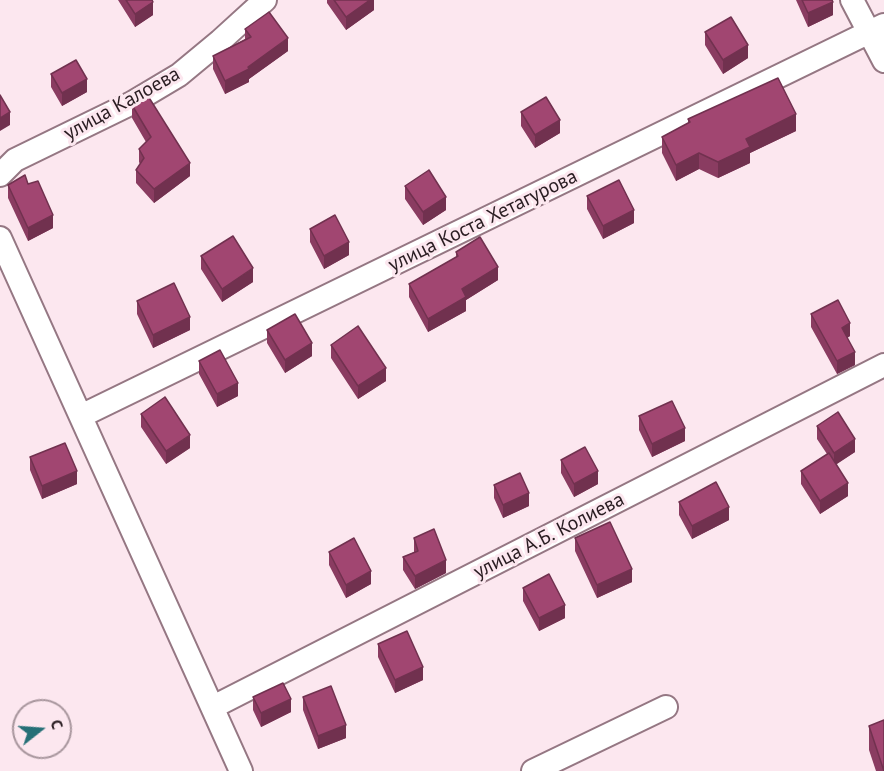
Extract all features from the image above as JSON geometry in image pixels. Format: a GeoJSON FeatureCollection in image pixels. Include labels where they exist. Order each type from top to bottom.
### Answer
{"type":"FeatureCollection","features":[{"type":"Feature","properties":{"kind":"street","name":"улица Калоева"},"geometry":{"type":"LineString","coordinates":[[0,175],[15,160],[132,103],[179,75],[266,0]]}},
{"type":"Feature","properties":{"kind":"street"},"geometry":{"type":"LineString","coordinates":[[852,0],[877,29],[884,61]]}},
{"type":"Feature","properties":{"kind":"street","name":"улица Коста Хетагурова"},"geometry":{"type":"LineString","coordinates":[[81,416],[877,29]]}},
{"type":"Feature","properties":{"kind":"street"},"geometry":{"type":"LineString","coordinates":[[0,238],[241,771]]}},
{"type":"Feature","properties":{"kind":"street","name":"улица А.Б. Колиева"},"geometry":{"type":"LineString","coordinates":[[213,707],[884,365]]}},
{"type":"Feature","properties":{"kind":"street"},"geometry":{"type":"LineString","coordinates":[[533,771],[666,707]]}},
{"type":"Feature","properties":{"kind":"building"},"geometry":{"type":"Polygon","coordinates":[[[126,0],[152,0],[153,2],[135,14],[126,0]]]}},
{"type":"Feature","properties":{"kind":"building"},"geometry":{"type":"Polygon","coordinates":[[[334,0],[370,0],[346,17],[334,0]]]}},
{"type":"Feature","properties":{"kind":"building"},"geometry":{"type":"Polygon","coordinates":[[[802,0],[832,0],[833,2],[808,13],[802,0]]]}},
{"type":"Feature","properties":{"kind":"building"},"geometry":{"type":"Polygon","coordinates":[[[269,12],[288,38],[248,67],[249,69],[225,81],[213,56],[251,37],[245,29],[269,12]]]}},
{"type":"Feature","properties":{"kind":"building"},"geometry":{"type":"Polygon","coordinates":[[[731,17],[748,45],[723,60],[705,32],[731,17]]]}},
{"type":"Feature","properties":{"kind":"building"},"geometry":{"type":"Polygon","coordinates":[[[76,60],[87,79],[62,93],[51,74],[76,60]]]}},
{"type":"Feature","properties":{"kind":"building"},"geometry":{"type":"Polygon","coordinates":[[[778,78],[796,114],[746,139],[750,147],[718,162],[699,153],[676,165],[662,137],[690,122],[688,119],[778,78]]]}},
{"type":"Feature","properties":{"kind":"building"},"geometry":{"type":"Polygon","coordinates":[[[0,95],[10,112],[0,118],[0,95]]]}},
{"type":"Feature","properties":{"kind":"building"},"geometry":{"type":"Polygon","coordinates":[[[148,96],[190,163],[154,189],[136,170],[144,158],[139,149],[151,137],[132,105],[148,96]]]}},
{"type":"Feature","properties":{"kind":"building"},"geometry":{"type":"Polygon","coordinates":[[[546,97],[560,120],[535,135],[521,112],[546,97]]]}},
{"type":"Feature","properties":{"kind":"building"},"geometry":{"type":"Polygon","coordinates":[[[429,170],[446,197],[423,212],[405,186],[429,170]]]}},
{"type":"Feature","properties":{"kind":"building"},"geometry":{"type":"Polygon","coordinates":[[[25,175],[28,184],[38,181],[53,215],[28,228],[8,185],[25,175]]]}},
{"type":"Feature","properties":{"kind":"building"},"geometry":{"type":"Polygon","coordinates":[[[619,180],[634,210],[603,226],[587,196],[619,180]]]}},
{"type":"Feature","properties":{"kind":"building"},"geometry":{"type":"Polygon","coordinates":[[[335,215],[349,242],[324,256],[310,229],[335,215]]]}},
{"type":"Feature","properties":{"kind":"building"},"geometry":{"type":"Polygon","coordinates":[[[233,236],[253,268],[222,289],[201,256],[233,236]]]}},
{"type":"Feature","properties":{"kind":"building"},"geometry":{"type":"Polygon","coordinates":[[[480,237],[498,267],[462,289],[466,297],[428,319],[409,284],[458,256],[456,252],[480,237]]]}},
{"type":"Feature","properties":{"kind":"building"},"geometry":{"type":"Polygon","coordinates":[[[174,283],[190,317],[153,335],[137,301],[174,283]]]}},
{"type":"Feature","properties":{"kind":"building"},"geometry":{"type":"Polygon","coordinates":[[[838,300],[850,323],[842,328],[855,352],[837,361],[811,314],[838,300]]]}},
{"type":"Feature","properties":{"kind":"building"},"geometry":{"type":"Polygon","coordinates":[[[295,314],[312,343],[285,360],[267,330],[295,314]]]}},
{"type":"Feature","properties":{"kind":"building"},"geometry":{"type":"Polygon","coordinates":[[[358,326],[386,368],[358,386],[331,345],[358,326]]]}},
{"type":"Feature","properties":{"kind":"building"},"geometry":{"type":"Polygon","coordinates":[[[220,350],[238,383],[217,394],[199,361],[220,350]]]}},
{"type":"Feature","properties":{"kind":"building"},"geometry":{"type":"Polygon","coordinates":[[[165,397],[190,435],[166,451],[141,414],[165,397]]]}},
{"type":"Feature","properties":{"kind":"building"},"geometry":{"type":"Polygon","coordinates":[[[672,401],[685,428],[652,444],[639,416],[672,401]]]}},
{"type":"Feature","properties":{"kind":"building"},"geometry":{"type":"Polygon","coordinates":[[[838,412],[855,439],[834,453],[817,426],[838,412]]]}},
{"type":"Feature","properties":{"kind":"building"},"geometry":{"type":"Polygon","coordinates":[[[65,443],[77,471],[42,486],[30,457],[65,443]]]}},
{"type":"Feature","properties":{"kind":"building"},"geometry":{"type":"Polygon","coordinates":[[[585,447],[598,471],[574,484],[561,460],[585,447]]]}},
{"type":"Feature","properties":{"kind":"building"},"geometry":{"type":"Polygon","coordinates":[[[829,453],[848,483],[820,501],[801,471],[829,453]]]}},
{"type":"Feature","properties":{"kind":"building"},"geometry":{"type":"Polygon","coordinates":[[[520,473],[529,493],[503,505],[494,485],[520,473]]]}},
{"type":"Feature","properties":{"kind":"building"},"geometry":{"type":"Polygon","coordinates":[[[716,482],[729,507],[692,526],[679,502],[716,482]]]}},
{"type":"Feature","properties":{"kind":"building"},"geometry":{"type":"Polygon","coordinates":[[[610,522],[632,569],[597,585],[575,538],[610,522]]]}},
{"type":"Feature","properties":{"kind":"building"},"geometry":{"type":"Polygon","coordinates":[[[434,529],[446,560],[415,576],[403,557],[418,551],[414,538],[434,529]]]}},
{"type":"Feature","properties":{"kind":"building"},"geometry":{"type":"Polygon","coordinates":[[[354,538],[371,571],[346,585],[329,552],[354,538]]]}},
{"type":"Feature","properties":{"kind":"building"},"geometry":{"type":"Polygon","coordinates":[[[549,574],[565,605],[539,618],[523,588],[549,574]]]}},
{"type":"Feature","properties":{"kind":"building"},"geometry":{"type":"Polygon","coordinates":[[[407,631],[423,667],[395,680],[378,644],[407,631]]]}},
{"type":"Feature","properties":{"kind":"building"},"geometry":{"type":"Polygon","coordinates":[[[283,683],[291,699],[261,713],[253,697],[283,683]]]}},
{"type":"Feature","properties":{"kind":"building"},"geometry":{"type":"Polygon","coordinates":[[[331,686],[346,725],[318,736],[303,697],[331,686]]]}},
{"type":"Feature","properties":{"kind":"building"},"geometry":{"type":"Polygon","coordinates":[[[884,720],[884,771],[869,726],[884,720]]]}}]}
